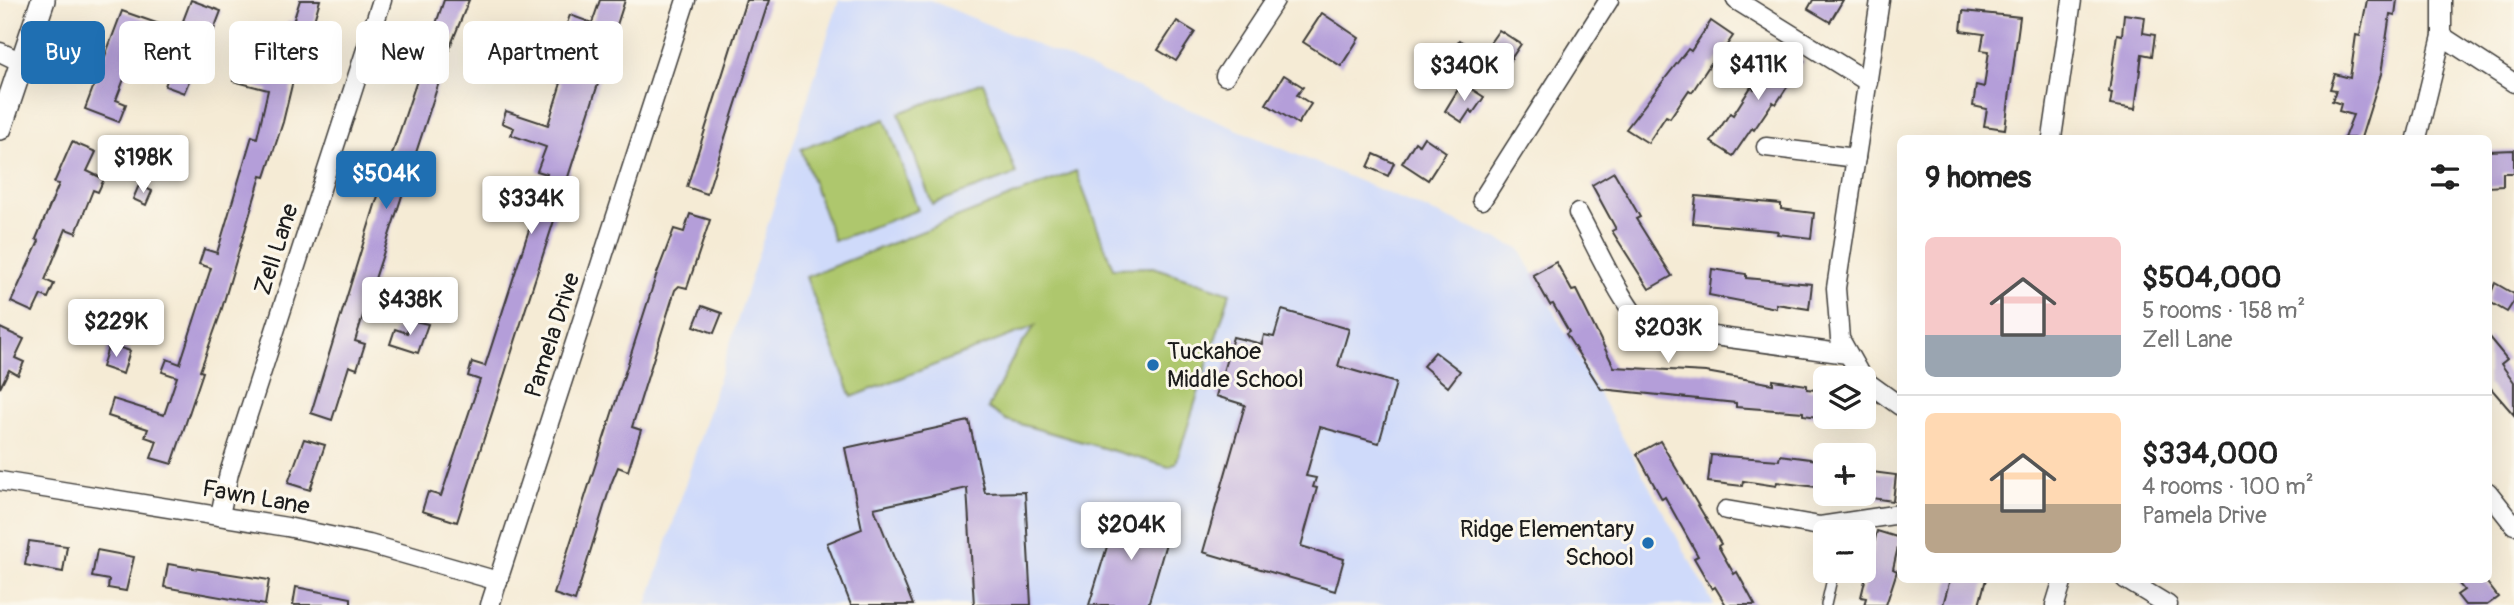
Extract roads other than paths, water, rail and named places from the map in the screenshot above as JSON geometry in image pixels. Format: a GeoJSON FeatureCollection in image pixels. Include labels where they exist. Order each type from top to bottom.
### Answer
{"type":"FeatureCollection","features":[{"type":"Feature","properties":{"kind":"street"},"geometry":{"type":"LineString","coordinates":[[0,128],[18,83],[10,57],[43,0]]}},
{"type":"Feature","properties":{"kind":"street","name":"Zell Lane"},"geometry":{"type":"LineString","coordinates":[[220,515],[229,473],[382,0]]}},
{"type":"Feature","properties":{"kind":"street","name":"Pamela Drive"},"geometry":{"type":"LineString","coordinates":[[490,605],[686,0]]}},
{"type":"Feature","properties":{"kind":"street"},"geometry":{"type":"LineString","coordinates":[[1225,76],[1275,0]]}},
{"type":"Feature","properties":{"kind":"street"},"geometry":{"type":"LineString","coordinates":[[1482,200],[1609,0]]}},
{"type":"Feature","properties":{"kind":"street"},"geometry":{"type":"LineString","coordinates":[[1736,0],[1868,82]]}},
{"type":"Feature","properties":{"kind":"street"},"geometry":{"type":"LineString","coordinates":[[1855,366],[1847,354],[1836,321],[1836,288],[1880,0]]}},
{"type":"Feature","properties":{"kind":"street"},"geometry":{"type":"LineString","coordinates":[[2052,135],[2071,0]]}},
{"type":"Feature","properties":{"kind":"street"},"geometry":{"type":"LineString","coordinates":[[2418,135],[2442,36],[2442,0]]}},
{"type":"Feature","properties":{"kind":"street"},"geometry":{"type":"LineString","coordinates":[[2442,36],[2514,83]]}},
{"type":"Feature","properties":{"kind":"street"},"geometry":{"type":"LineString","coordinates":[[1766,147],[1856,158]]}},
{"type":"Feature","properties":{"kind":"street"},"geometry":{"type":"LineString","coordinates":[[1578,213],[1628,306],[1640,323],[1647,327],[1847,354]]}},
{"type":"Feature","properties":{"kind":"street"},"geometry":{"type":"LineString","coordinates":[[1876,388],[1897,404]]}},
{"type":"Feature","properties":{"kind":"street","name":"Fawn Lane"},"geometry":{"type":"LineString","coordinates":[[0,481],[220,515],[369,544],[498,581]]}},
{"type":"Feature","properties":{"kind":"street"},"geometry":{"type":"LineString","coordinates":[[2492,497],[2514,525]]}},
{"type":"Feature","properties":{"kind":"street"},"geometry":{"type":"LineString","coordinates":[[1726,510],[1813,525]]}},
{"type":"Feature","properties":{"kind":"street"},"geometry":{"type":"LineString","coordinates":[[1876,520],[1897,515]]}},
{"type":"Feature","properties":{"kind":"street"},"geometry":{"type":"LineString","coordinates":[[2055,605],[2062,583]]}},
{"type":"Feature","properties":{"kind":"street"},"geometry":{"type":"LineString","coordinates":[[2132,583],[2168,605]]}},
{"type":"Feature","properties":{"kind":"lane"},"geometry":{"type":"LineString","coordinates":[[1826,605],[1830,583]]}},
{"type":"Feature","properties":{"kind":"place","name":"Tuckahoe Middle School"},"geometry":{"type":"Point","coordinates":[1153,365]}},
{"type":"Feature","properties":{"kind":"place","name":"Ridge Elementary School"},"geometry":{"type":"Point","coordinates":[1648,543]}}]}
